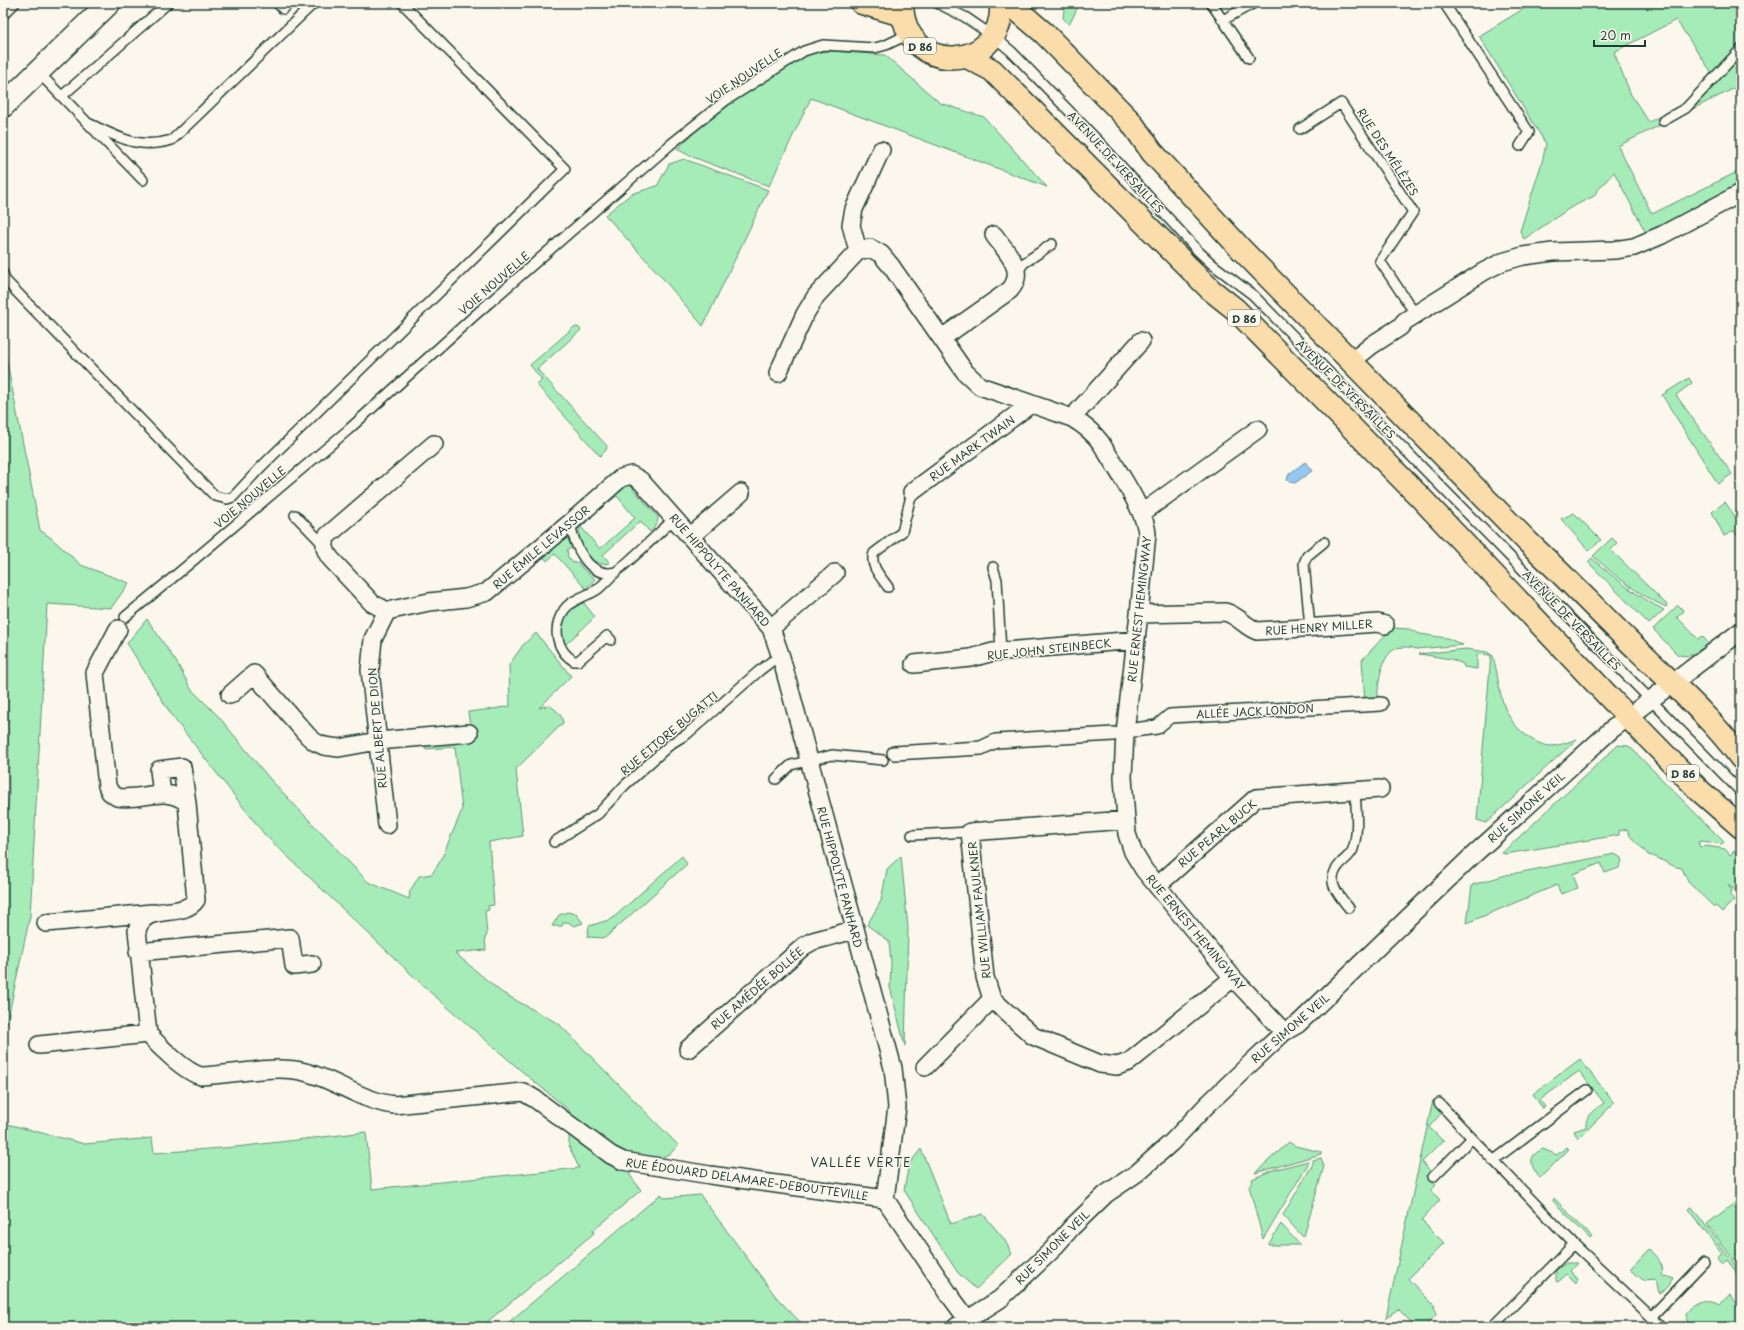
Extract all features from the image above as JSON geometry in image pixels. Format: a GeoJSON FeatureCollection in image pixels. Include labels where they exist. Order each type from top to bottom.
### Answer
{"type":"FeatureCollection","features":[{"type":"Feature","properties":{"kind":"main road"},"geometry":{"type":"LineString","coordinates":[[6,98],[38,72],[109,3]]}},
{"type":"Feature","properties":{"kind":"main road","name":"D 86"},"geometry":{"type":"LineString","coordinates":[[862,3],[905,17],[918,44],[928,52],[953,58],[965,56],[980,49],[993,36],[1000,22],[1001,3]]}},
{"type":"Feature","properties":{"kind":"main road","name":"AVENUE DE VERSAILLES"},"geometry":{"type":"LineString","coordinates":[[1009,3],[1044,33],[1131,122],[1152,152],[1241,249],[1529,543],[1566,577],[1672,683],[1728,741],[1741,758]]}},
{"type":"Feature","properties":{"kind":"main road","name":"AVENUE DE VERSAILLES"},"geometry":{"type":"LineString","coordinates":[[965,56],[992,70],[1205,285],[1235,309],[1421,498],[1700,791],[1741,827]]}},
{"type":"Feature","properties":{"kind":"street"},"geometry":{"type":"LineString","coordinates":[[778,373],[805,314],[816,296],[858,251],[851,225],[854,209],[881,150]]}},
{"type":"Feature","properties":{"kind":"street"},"geometry":{"type":"LineString","coordinates":[[1352,362],[1372,345],[1400,327],[1405,322],[1482,272],[1502,262],[1523,256],[1538,254],[1634,247],[1662,235],[1741,193]]}},
{"type":"Feature","properties":{"kind":"street"},"geometry":{"type":"LineString","coordinates":[[942,338],[1010,290],[1016,282],[1016,267],[994,235]]}},
{"type":"Feature","properties":{"kind":"street","name":"RUE ERNEST HEMINGWAY"},"geometry":{"type":"LineString","coordinates":[[858,251],[870,248],[880,254],[892,266],[965,372],[980,386],[1072,418],[1086,426],[1101,443],[1142,513],[1147,527],[1147,534],[1125,732],[1123,777],[1126,834],[1133,852],[1144,870],[1233,978],[1284,1032]]}},
{"type":"Feature","properties":{"kind":"street"},"geometry":{"type":"LineString","coordinates":[[1072,418],[1142,341]]}},
{"type":"Feature","properties":{"kind":"street","name":"RUE MARK TWAIN"},"geometry":{"type":"LineString","coordinates":[[912,492],[1031,404]]}},
{"type":"Feature","properties":{"kind":"street"},"geometry":{"type":"LineString","coordinates":[[1142,513],[1258,429]]}},
{"type":"Feature","properties":{"kind":"street"},"geometry":{"type":"LineString","coordinates":[[387,612],[372,603],[326,553],[325,546],[327,536],[434,444]]}},
{"type":"Feature","properties":{"kind":"street","name":"RUE HIPPOLYTE PANHARD"},"geometry":{"type":"LineString","coordinates":[[621,478],[626,475],[636,476],[691,536],[771,628],[781,657],[854,930],[893,1068],[897,1107],[885,1199]]}},
{"type":"Feature","properties":{"kind":"street","name":"RUE ÉMILE LEVASSOR"},"geometry":{"type":"LineString","coordinates":[[387,612],[429,602],[466,598],[487,592],[570,523],[621,478]]}},
{"type":"Feature","properties":{"kind":"street"},"geometry":{"type":"LineString","coordinates":[[691,536],[741,493]]}},
{"type":"Feature","properties":{"kind":"street"},"geometry":{"type":"LineString","coordinates":[[771,628],[835,573]]}},
{"type":"Feature","properties":{"kind":"street","name":"RUE ALBERT DE DION"},"geometry":{"type":"LineString","coordinates":[[387,612],[373,639],[370,670],[387,825]]}},
{"type":"Feature","properties":{"kind":"street","name":"RUE HENRY MILLER"},"geometry":{"type":"LineString","coordinates":[[1139,614],[1225,612],[1236,616],[1250,628],[1257,631],[1378,623],[1386,625]]}},
{"type":"Feature","properties":{"kind":"street"},"geometry":{"type":"LineString","coordinates":[[121,623],[95,673],[107,786],[114,796],[121,798],[172,794],[181,797],[187,803]]}},
{"type":"Feature","properties":{"kind":"street","name":"RUE SIMONE VEIL"},"geometry":{"type":"LineString","coordinates":[[966,1325],[1000,1299],[1051,1251],[1072,1227],[1106,1194],[1132,1177],[1172,1142],[1206,1106],[1284,1032],[1298,1024],[1475,853],[1611,730],[1741,631]]}},
{"type":"Feature","properties":{"kind":"street","name":"RUE JOHN STEINBECK"},"geometry":{"type":"LineString","coordinates":[[914,664],[971,658],[1001,652],[1136,640]]}},
{"type":"Feature","properties":{"kind":"street"},"geometry":{"type":"LineString","coordinates":[[230,695],[254,674],[308,736],[316,742],[331,748],[378,741],[469,733]]}},
{"type":"Feature","properties":{"kind":"street","name":"ALLÉE JACK LONDON"},"geometry":{"type":"LineString","coordinates":[[1134,730],[1157,727],[1170,716],[1381,704]]}},
{"type":"Feature","properties":{"kind":"street"},"geometry":{"type":"LineString","coordinates":[[888,756],[981,748],[996,741],[1114,734]]}},
{"type":"Feature","properties":{"kind":"street"},"geometry":{"type":"LineString","coordinates":[[46,923],[152,913],[190,906],[196,900],[187,803],[182,767],[159,770],[162,794]]}},
{"type":"Feature","properties":{"kind":"street","name":"RUE PEARL BUCK"},"geometry":{"type":"LineString","coordinates":[[1157,886],[1256,798],[1380,789]]}},
{"type":"Feature","properties":{"kind":"street","name":"RUE WILLIAM FAULKNER"},"geometry":{"type":"LineString","coordinates":[[992,999],[985,977],[970,832],[1125,820]]}},
{"type":"Feature","properties":{"kind":"street"},"geometry":{"type":"LineString","coordinates":[[39,1045],[148,1034],[138,952],[137,930],[139,924],[152,913]]}},
{"type":"Feature","properties":{"kind":"street","name":"RUE AMÉDÉE BOLLÉE"},"geometry":{"type":"LineString","coordinates":[[688,1049],[804,946],[813,941],[854,930]]}},
{"type":"Feature","properties":{"kind":"street"},"geometry":{"type":"LineString","coordinates":[[138,952],[290,938],[294,966],[312,964]]}},
{"type":"Feature","properties":{"kind":"street"},"geometry":{"type":"LineString","coordinates":[[925,1067],[992,999],[1033,1036],[1100,1064],[1117,1066],[1129,1062],[1233,978]]}},
{"type":"Feature","properties":{"kind":"street","name":"RUE ÉDOUARD DELAMARE-DEBOUTTEVILLE"},"geometry":{"type":"LineString","coordinates":[[148,1034],[159,1046],[188,1069],[201,1076],[294,1070],[315,1075],[380,1103],[394,1105],[523,1092],[610,1155],[623,1161],[710,1175],[885,1199]]}},
{"type":"Feature","properties":{"kind":"street"},"geometry":{"type":"LineString","coordinates":[[885,1199],[966,1325]]}},
{"type":"Feature","properties":{"kind":"lane"},"geometry":{"type":"LineString","coordinates":[[3,15],[15,3]]}},
{"type":"Feature","properties":{"kind":"lane"},"geometry":{"type":"LineString","coordinates":[[62,96],[168,3]]}},
{"type":"Feature","properties":{"kind":"lane"},"geometry":{"type":"LineString","coordinates":[[277,3],[283,9],[290,3]]}},
{"type":"Feature","properties":{"kind":"lane"},"geometry":{"type":"LineString","coordinates":[[88,123],[127,142],[160,144],[172,140],[314,3]]}},
{"type":"Feature","properties":{"kind":"lane"},"geometry":{"type":"LineString","coordinates":[[3,273],[5,280],[215,496],[227,499],[233,497],[262,466],[564,168],[402,3]]}},
{"type":"Feature","properties":{"kind":"lane","name":"AVENUE DE VERSAILLES"},"geometry":{"type":"LineString","coordinates":[[937,3],[965,17],[993,36],[1018,58],[1102,145],[1198,251],[1217,268],[1253,295],[1741,792]]}},
{"type":"Feature","properties":{"kind":"lane"},"geometry":{"type":"LineString","coordinates":[[1211,3],[1249,58]]}},
{"type":"Feature","properties":{"kind":"lane"},"geometry":{"type":"LineString","coordinates":[[1223,20],[1254,3]]}},
{"type":"Feature","properties":{"kind":"lane"},"geometry":{"type":"LineString","coordinates":[[1444,3],[1529,132],[1520,146]]}},
{"type":"Feature","properties":{"kind":"lane","name":"VOIE NOUVELLE"},"geometry":{"type":"LineString","coordinates":[[121,623],[348,430],[474,316],[671,144],[725,101],[804,50],[823,45],[875,48],[886,45],[905,17]]}},
{"type":"Feature","properties":{"kind":"lane"},"geometry":{"type":"LineString","coordinates":[[1663,121],[1686,108],[1741,50]]}},
{"type":"Feature","properties":{"kind":"lane"},"geometry":{"type":"LineString","coordinates":[[38,72],[143,180]]}},
{"type":"Feature","properties":{"kind":"lane","name":"RUE DES MÉLÈZES"},"geometry":{"type":"LineString","coordinates":[[1300,129],[1341,103],[1413,212],[1380,261],[1416,315]]}},
{"type":"Feature","properties":{"kind":"lane"},"geometry":{"type":"LineString","coordinates":[[1017,272],[1020,266],[1052,244]]}},
{"type":"Feature","properties":{"kind":"lane"},"geometry":{"type":"LineString","coordinates":[[888,587],[873,564],[872,558],[874,553],[902,532],[912,492]]}},
{"type":"Feature","properties":{"kind":"lane"},"geometry":{"type":"LineString","coordinates":[[295,515],[325,546]]}},
{"type":"Feature","properties":{"kind":"lane"},"geometry":{"type":"LineString","coordinates":[[611,640],[608,636],[578,661],[574,661],[564,653],[556,637],[557,628],[564,610],[573,602],[598,588],[675,518]]}},
{"type":"Feature","properties":{"kind":"lane"},"geometry":{"type":"LineString","coordinates":[[570,523],[576,544],[589,565],[602,573],[616,572]]}},
{"type":"Feature","properties":{"kind":"lane"},"geometry":{"type":"LineString","coordinates":[[1310,627],[1304,563],[1307,556],[1324,542]]}},
{"type":"Feature","properties":{"kind":"lane"},"geometry":{"type":"LineString","coordinates":[[993,567],[997,580],[1001,652]]}},
{"type":"Feature","properties":{"kind":"lane","name":"RUE ETTORE BUGATTI"},"geometry":{"type":"LineString","coordinates":[[554,842],[598,814],[630,780],[672,743],[688,734],[759,671],[772,661],[781,657]]}},
{"type":"Feature","properties":{"kind":"lane"},"geometry":{"type":"LineString","coordinates":[[776,779],[791,765],[832,755],[888,756]]}},
{"type":"Feature","properties":{"kind":"lane"},"geometry":{"type":"LineString","coordinates":[[1349,908],[1336,891],[1332,878],[1337,867],[1353,850],[1357,831],[1355,790]]}},
{"type":"Feature","properties":{"kind":"lane"},"geometry":{"type":"LineString","coordinates":[[912,835],[970,832]]}},
{"type":"Feature","properties":{"kind":"lane"},"geometry":{"type":"LineString","coordinates":[[1493,1161],[1587,1090]]}},
{"type":"Feature","properties":{"kind":"lane"},"geometry":{"type":"LineString","coordinates":[[1439,1103],[1574,1244],[1662,1327]]}},
{"type":"Feature","properties":{"kind":"lane"},"geometry":{"type":"LineString","coordinates":[[1432,1177],[1472,1138]]}},
{"type":"Feature","properties":{"kind":"lane"},"geometry":{"type":"LineString","coordinates":[[1492,1327],[1574,1244]]}},
{"type":"Feature","properties":{"kind":"lane"},"geometry":{"type":"LineString","coordinates":[[1651,1317],[1704,1262]]}},
{"type":"Feature","properties":{"kind":"green space"},"geometry":{"type":"Polygon","coordinates":[[[1074,3],[1080,3],[1069,25],[1063,18],[1064,9],[1074,3]]]}},
{"type":"Feature","properties":{"kind":"green space"},"geometry":{"type":"Polygon","coordinates":[[[1533,3],[1733,3],[1741,20],[1741,85],[1618,146],[1652,214],[1741,170],[1741,185],[1647,235],[1614,172],[1594,196],[1570,208],[1524,239],[1520,231],[1542,162],[1546,144],[1479,36],[1533,3]],[[1676,20],[1614,52],[1631,95],[1649,122],[1684,103],[1712,73],[1676,20]]]}},
{"type":"Feature","properties":{"kind":"green space"},"geometry":{"type":"Polygon","coordinates":[[[831,51],[885,55],[940,103],[984,117],[1047,187],[811,98],[769,186],[690,156],[677,149],[721,107],[766,76],[809,53],[831,51]]]}},
{"type":"Feature","properties":{"kind":"green space"},"geometry":{"type":"Polygon","coordinates":[[[684,159],[768,190],[703,326],[659,274],[605,215],[631,194],[657,186],[669,164],[684,159]]]}},
{"type":"Feature","properties":{"kind":"green space"},"geometry":{"type":"Polygon","coordinates":[[[574,327],[578,327],[581,330],[537,369],[607,446],[606,450],[600,456],[537,385],[542,380],[530,365],[574,327]]]}},
{"type":"Feature","properties":{"kind":"green space"},"geometry":{"type":"Polygon","coordinates":[[[3,342],[40,530],[81,565],[129,583],[111,608],[47,604],[30,916],[3,1041],[3,847],[9,794],[8,698],[3,620],[3,342]]]}},
{"type":"Feature","properties":{"kind":"green space"},"geometry":{"type":"Polygon","coordinates":[[[1689,378],[1692,383],[1676,395],[1732,474],[1718,484],[1662,395],[1689,378]]]}},
{"type":"Feature","properties":{"kind":"green space"},"geometry":{"type":"Polygon","coordinates":[[[623,485],[635,486],[633,489],[658,517],[657,522],[655,527],[650,532],[640,521],[603,555],[610,563],[598,563],[588,556],[581,545],[579,538],[580,526],[588,512],[592,517],[581,527],[600,549],[635,518],[617,496],[604,506],[601,502],[623,485]]]}},
{"type":"Feature","properties":{"kind":"green space"},"geometry":{"type":"Polygon","coordinates":[[[1725,502],[1741,525],[1741,541],[1734,531],[1724,536],[1712,512],[1725,502]]]}},
{"type":"Feature","properties":{"kind":"green space"},"geometry":{"type":"Polygon","coordinates":[[[1574,513],[1601,540],[1589,551],[1561,519],[1574,513]]]}},
{"type":"Feature","properties":{"kind":"green space"},"geometry":{"type":"Polygon","coordinates":[[[567,536],[572,548],[567,550],[568,557],[573,563],[578,562],[582,568],[595,579],[586,589],[555,554],[547,561],[541,554],[567,536]]]}},
{"type":"Feature","properties":{"kind":"green space"},"geometry":{"type":"Polygon","coordinates":[[[1612,538],[1617,543],[1611,550],[1667,605],[1666,607],[1646,597],[1610,571],[1593,556],[1612,538]]]}},
{"type":"Feature","properties":{"kind":"green space"},"geometry":{"type":"Polygon","coordinates":[[[1592,558],[1609,573],[1644,599],[1664,610],[1649,624],[1588,562],[1592,558]]]}},
{"type":"Feature","properties":{"kind":"green space"},"geometry":{"type":"Polygon","coordinates":[[[583,602],[595,617],[565,645],[562,631],[564,619],[571,609],[583,602]]]}},
{"type":"Feature","properties":{"kind":"green space"},"geometry":{"type":"Polygon","coordinates":[[[1678,605],[1684,611],[1677,617],[1698,639],[1702,636],[1709,644],[1690,656],[1678,655],[1653,629],[1678,605]]]}},
{"type":"Feature","properties":{"kind":"green space"},"geometry":{"type":"Polygon","coordinates":[[[147,619],[177,663],[191,689],[219,717],[269,778],[368,882],[409,899],[410,891],[419,876],[432,874],[441,860],[462,810],[455,747],[426,749],[425,745],[472,740],[468,712],[510,706],[509,665],[523,645],[536,633],[571,676],[539,708],[549,705],[560,715],[563,723],[516,769],[523,836],[489,842],[494,905],[488,906],[489,910],[485,911],[487,935],[485,938],[486,950],[455,953],[501,992],[559,1024],[678,1145],[671,1153],[629,1174],[641,1190],[593,1231],[594,1233],[481,1327],[3,1327],[3,1123],[85,1144],[152,1138],[154,1153],[236,1147],[366,1132],[372,1189],[579,1168],[569,1146],[569,1110],[430,992],[265,835],[172,716],[127,643],[147,619]]]}},
{"type":"Feature","properties":{"kind":"green space"},"geometry":{"type":"Polygon","coordinates":[[[1391,629],[1409,629],[1420,634],[1447,638],[1463,645],[1416,649],[1412,647],[1404,647],[1396,649],[1385,659],[1382,667],[1377,700],[1365,703],[1362,660],[1391,629]]]}},
{"type":"Feature","properties":{"kind":"green space"},"geometry":{"type":"Polygon","coordinates":[[[1466,649],[1487,652],[1493,656],[1505,709],[1517,727],[1527,736],[1532,740],[1550,746],[1560,745],[1577,739],[1486,823],[1477,820],[1491,655],[1477,654],[1477,669],[1464,667],[1463,664],[1451,659],[1419,654],[1466,649]]]}},
{"type":"Feature","properties":{"kind":"green space"},"geometry":{"type":"Polygon","coordinates":[[[1618,745],[1629,746],[1724,842],[1722,844],[1703,841],[1698,842],[1700,847],[1706,846],[1725,849],[1730,855],[1734,851],[1741,858],[1741,894],[1740,895],[1728,884],[1732,890],[1729,894],[1734,900],[1722,912],[1716,906],[1714,907],[1688,882],[1682,868],[1673,866],[1648,855],[1633,840],[1627,829],[1619,831],[1619,835],[1505,854],[1502,853],[1618,745]]]}},
{"type":"Feature","properties":{"kind":"green space"},"geometry":{"type":"Polygon","coordinates":[[[1615,854],[1621,858],[1622,861],[1619,868],[1605,873],[1601,863],[1573,874],[1578,888],[1561,894],[1557,885],[1467,923],[1472,885],[1506,875],[1615,854]]]}},
{"type":"Feature","properties":{"kind":"green space"},"geometry":{"type":"Polygon","coordinates":[[[682,856],[687,864],[605,938],[587,937],[589,926],[612,919],[682,856]]]}},
{"type":"Feature","properties":{"kind":"green space"},"geometry":{"type":"Polygon","coordinates":[[[901,856],[908,928],[905,1046],[890,987],[891,963],[889,941],[867,925],[881,901],[887,869],[901,856]]]}},
{"type":"Feature","properties":{"kind":"green space"},"geometry":{"type":"Polygon","coordinates":[[[567,912],[576,914],[583,923],[574,926],[568,922],[563,923],[562,926],[552,926],[559,915],[567,912]]]}},
{"type":"Feature","properties":{"kind":"green space"},"geometry":{"type":"Polygon","coordinates":[[[1580,1059],[1614,1103],[1578,1139],[1574,1131],[1586,1127],[1589,1116],[1594,1110],[1604,1103],[1579,1071],[1540,1100],[1545,1107],[1543,1109],[1533,1094],[1580,1059]]]}},
{"type":"Feature","properties":{"kind":"green space"},"geometry":{"type":"Polygon","coordinates":[[[1433,1100],[1443,1111],[1429,1127],[1442,1140],[1444,1140],[1422,1162],[1430,1171],[1426,1175],[1436,1185],[1431,1190],[1440,1200],[1421,1220],[1444,1243],[1408,1279],[1435,1306],[1434,1308],[1436,1315],[1424,1327],[1416,1327],[1398,1309],[1386,1318],[1433,1100]]]}},
{"type":"Feature","properties":{"kind":"green space"},"geometry":{"type":"Polygon","coordinates":[[[1289,1142],[1295,1146],[1321,1152],[1321,1154],[1255,1173],[1289,1142]]]}},
{"type":"Feature","properties":{"kind":"green space"},"geometry":{"type":"Polygon","coordinates":[[[1566,1147],[1569,1149],[1540,1178],[1534,1170],[1532,1158],[1534,1155],[1543,1149],[1557,1155],[1566,1147]]]}},
{"type":"Feature","properties":{"kind":"green space"},"geometry":{"type":"Polygon","coordinates":[[[921,1149],[951,1224],[983,1214],[1004,1239],[1012,1254],[976,1289],[958,1273],[904,1190],[909,1164],[921,1149]]]}},
{"type":"Feature","properties":{"kind":"green space"},"geometry":{"type":"Polygon","coordinates":[[[1321,1158],[1324,1166],[1303,1237],[1283,1215],[1313,1164],[1313,1160],[1321,1158]]]}},
{"type":"Feature","properties":{"kind":"green space"},"geometry":{"type":"Polygon","coordinates":[[[1308,1161],[1308,1164],[1263,1239],[1249,1186],[1253,1181],[1252,1179],[1273,1170],[1308,1161]]]}},
{"type":"Feature","properties":{"kind":"green space"},"geometry":{"type":"Polygon","coordinates":[[[661,1194],[665,1198],[700,1195],[777,1298],[805,1327],[503,1327],[661,1194]]]}},
{"type":"Feature","properties":{"kind":"green space"},"geometry":{"type":"Polygon","coordinates":[[[1554,1198],[1592,1237],[1590,1239],[1553,1201],[1554,1198]]]}},
{"type":"Feature","properties":{"kind":"green space"},"geometry":{"type":"Polygon","coordinates":[[[1741,1198],[1741,1270],[1707,1224],[1741,1198]]]}},
{"type":"Feature","properties":{"kind":"green space"},"geometry":{"type":"Polygon","coordinates":[[[1692,1207],[1741,1274],[1741,1279],[1727,1261],[1722,1265],[1717,1258],[1722,1254],[1688,1209],[1692,1207]]]}},
{"type":"Feature","properties":{"kind":"green space"},"geometry":{"type":"Polygon","coordinates":[[[1281,1224],[1300,1245],[1268,1245],[1281,1224]]]}},
{"type":"Feature","properties":{"kind":"green space"},"geometry":{"type":"Polygon","coordinates":[[[1649,1249],[1661,1264],[1663,1271],[1662,1275],[1673,1279],[1667,1288],[1658,1293],[1655,1280],[1644,1281],[1630,1269],[1649,1249]]]}},
{"type":"Feature","properties":{"kind":"green space"},"geometry":{"type":"Polygon","coordinates":[[[1566,1263],[1577,1263],[1570,1271],[1578,1279],[1576,1283],[1567,1274],[1558,1282],[1556,1281],[1556,1270],[1566,1263]]]}},
{"type":"Feature","properties":{"kind":"green space"},"geometry":{"type":"Polygon","coordinates":[[[1730,1296],[1735,1303],[1741,1298],[1741,1327],[1691,1327],[1686,1315],[1692,1306],[1705,1301],[1720,1304],[1730,1296]]]}},
{"type":"Feature","properties":{"kind":"water"},"geometry":{"type":"Polygon","coordinates":[[[1305,462],[1312,471],[1295,483],[1289,482],[1287,480],[1289,474],[1305,462]]]}},
{"type":"Feature","properties":{"kind":"district","name":"VALLÉE VERTE"},"geometry":{"type":"Point","coordinates":[861,1162]}}]}
